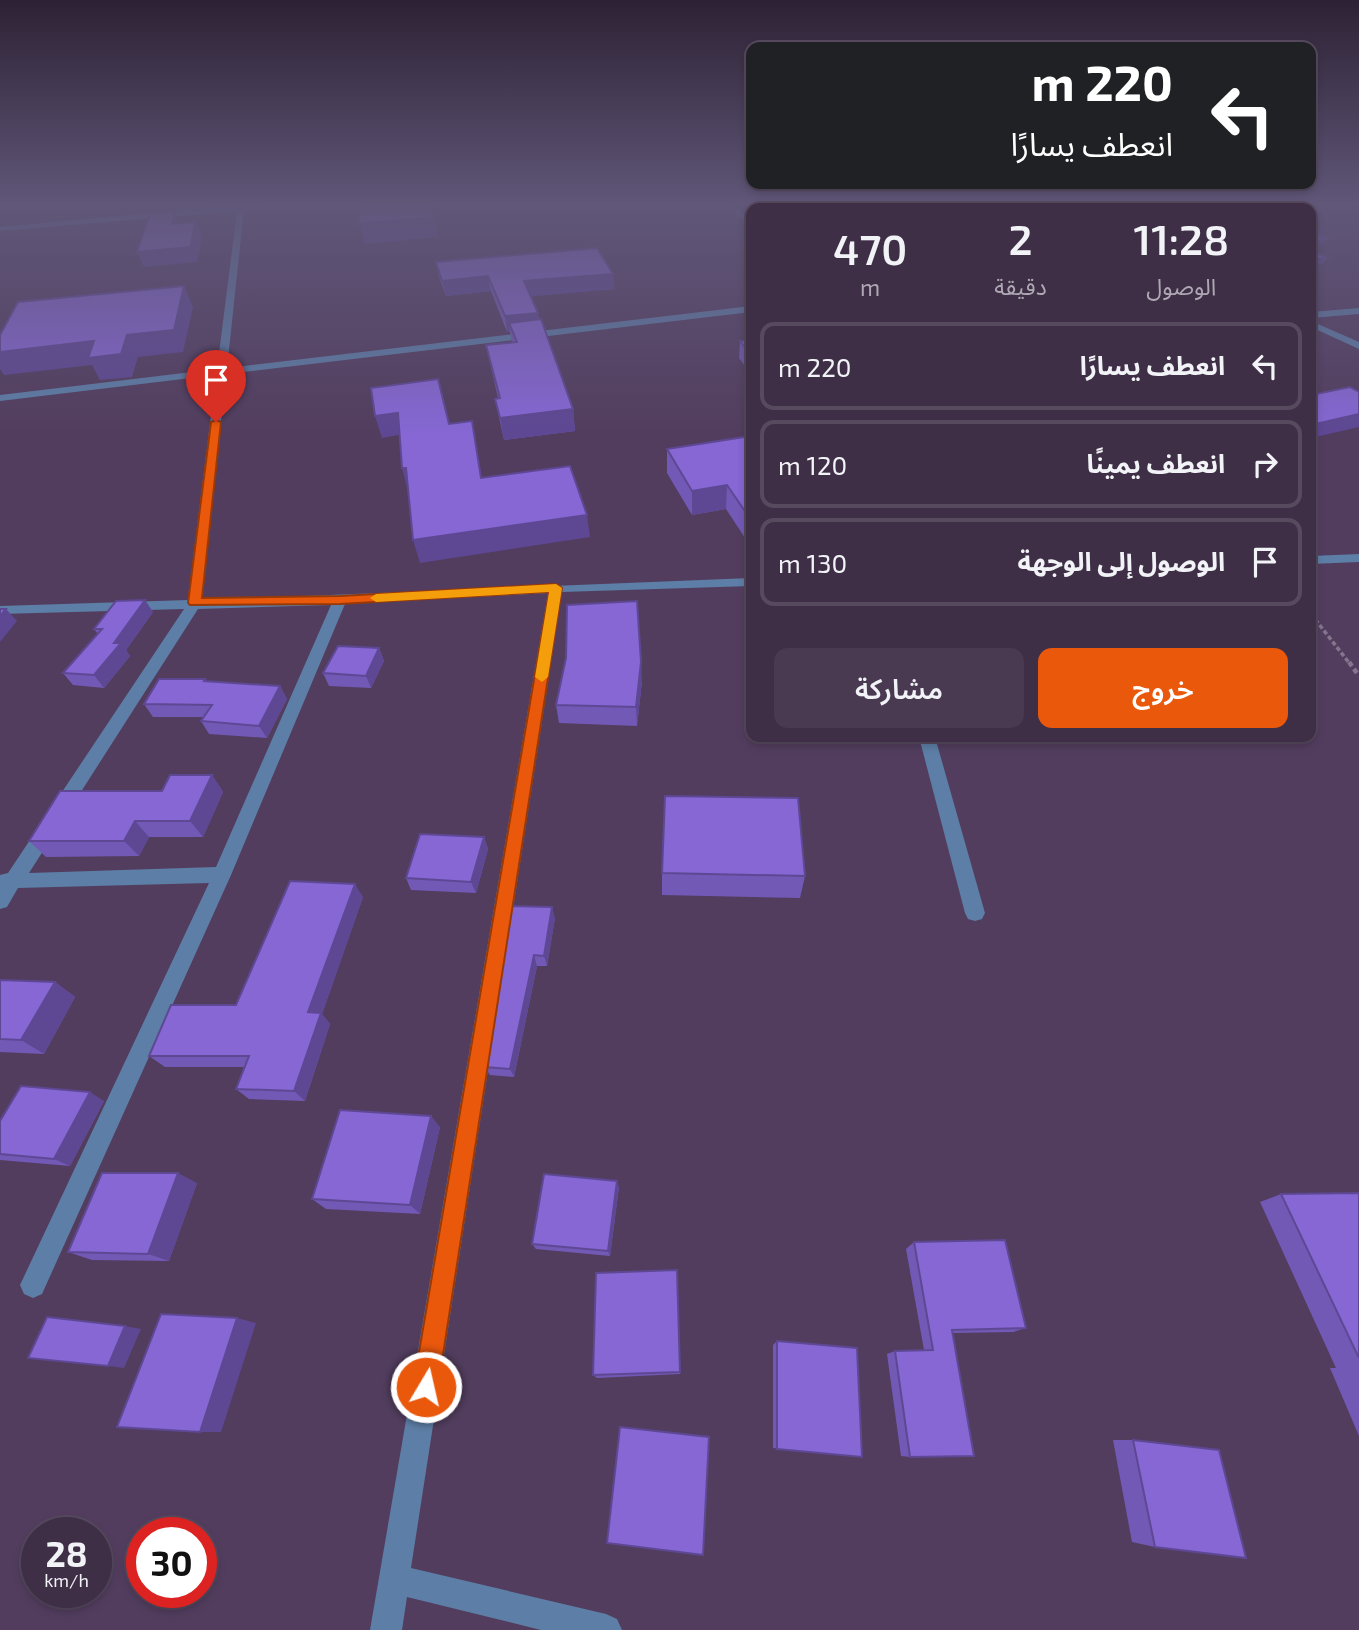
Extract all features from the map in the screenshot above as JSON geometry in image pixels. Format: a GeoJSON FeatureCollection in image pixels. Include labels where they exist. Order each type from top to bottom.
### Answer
{"type":"FeatureCollection","features":[{"type":"Feature","properties":{"kind":"street"},"geometry":{"type":"LineString","coordinates":[[0,901],[6,881],[195,603],[232,281]]}},
{"type":"Feature","properties":{"kind":"street"},"geometry":{"type":"LineString","coordinates":[[0,398],[746,310]]}},
{"type":"Feature","properties":{"kind":"street"},"geometry":{"type":"LineString","coordinates":[[1316,315],[1359,311]]}},
{"type":"Feature","properties":{"kind":"street"},"geometry":{"type":"LineString","coordinates":[[1316,326],[1359,346]]}},
{"type":"Feature","properties":{"kind":"street"},"geometry":{"type":"LineString","coordinates":[[1316,560],[1359,558]]}},
{"type":"Feature","properties":{"kind":"street"},"geometry":{"type":"LineString","coordinates":[[0,610],[340,600],[556,588],[746,582]]}},
{"type":"Feature","properties":{"kind":"street"},"geometry":{"type":"LineString","coordinates":[[386,1630],[556,588]]}},
{"type":"Feature","properties":{"kind":"street"},"geometry":{"type":"LineString","coordinates":[[33,1285],[222,875],[340,600]]}},
{"type":"Feature","properties":{"kind":"street"},"geometry":{"type":"LineString","coordinates":[[928,742],[975,913]]}},
{"type":"Feature","properties":{"kind":"street"},"geometry":{"type":"LineString","coordinates":[[6,881],[222,875]]}},
{"type":"Feature","properties":{"kind":"street"},"geometry":{"type":"LineString","coordinates":[[394,1579],[606,1630]]}},
{"type":"Feature","properties":{"kind":"path"},"geometry":{"type":"LineString","coordinates":[[1316,620],[1359,676]]}},
{"type":"Feature","properties":{"kind":"building"},"geometry":{"type":"Polygon","coordinates":[[[490,281],[524,281],[538,313],[505,316],[490,281]]]}},
{"type":"Feature","properties":{"kind":"building"},"geometry":{"type":"Polygon","coordinates":[[[184,286],[174,330],[127,335],[121,354],[88,358],[94,341],[0,352],[0,335],[18,302],[184,286]]]}},
{"type":"Feature","properties":{"kind":"building"},"geometry":{"type":"Polygon","coordinates":[[[541,319],[573,409],[500,418],[495,399],[500,398],[486,345],[517,342],[509,323],[541,319]]]}},
{"type":"Feature","properties":{"kind":"building"},"geometry":{"type":"Polygon","coordinates":[[[438,379],[449,424],[472,421],[481,478],[570,466],[587,515],[413,540],[406,468],[402,468],[398,413],[375,416],[371,388],[438,379]]]}},
{"type":"Feature","properties":{"kind":"building"},"geometry":{"type":"Polygon","coordinates":[[[1350,387],[1359,392],[1359,414],[1316,424],[1316,394],[1350,387]]]}},
{"type":"Feature","properties":{"kind":"building"},"geometry":{"type":"Polygon","coordinates":[[[746,437],[746,513],[727,485],[692,491],[667,449],[746,437]]]}},
{"type":"Feature","properties":{"kind":"building"},"geometry":{"type":"Polygon","coordinates":[[[145,600],[114,643],[121,643],[94,675],[63,673],[102,629],[94,629],[116,601],[145,600]]]}},
{"type":"Feature","properties":{"kind":"building"},"geometry":{"type":"Polygon","coordinates":[[[637,601],[641,662],[636,707],[556,705],[566,658],[567,605],[637,601]]]}},
{"type":"Feature","properties":{"kind":"building"},"geometry":{"type":"Polygon","coordinates":[[[338,646],[379,648],[366,676],[323,673],[338,646]]]}},
{"type":"Feature","properties":{"kind":"building"},"geometry":{"type":"Polygon","coordinates":[[[159,679],[205,679],[204,681],[280,686],[259,726],[201,721],[212,705],[144,704],[159,679]]]}},
{"type":"Feature","properties":{"kind":"building"},"geometry":{"type":"Polygon","coordinates":[[[170,775],[212,775],[190,821],[135,821],[124,841],[29,841],[60,791],[162,791],[170,775]]]}},
{"type":"Feature","properties":{"kind":"building"},"geometry":{"type":"Polygon","coordinates":[[[665,796],[798,798],[805,876],[662,873],[665,796]]]}},
{"type":"Feature","properties":{"kind":"building"},"geometry":{"type":"Polygon","coordinates":[[[420,834],[484,837],[471,882],[406,878],[420,834]]]}},
{"type":"Feature","properties":{"kind":"building"},"geometry":{"type":"Polygon","coordinates":[[[290,881],[355,884],[308,1012],[321,1013],[294,1091],[236,1089],[249,1056],[149,1056],[171,1005],[236,1005],[290,881]]]}},
{"type":"Feature","properties":{"kind":"building"},"geometry":{"type":"Polygon","coordinates":[[[511,906],[552,907],[544,956],[534,955],[510,1069],[485,1067],[511,906]]]}},
{"type":"Feature","properties":{"kind":"building"},"geometry":{"type":"Polygon","coordinates":[[[0,980],[55,982],[21,1040],[0,1039],[0,980]]]}},
{"type":"Feature","properties":{"kind":"building"},"geometry":{"type":"Polygon","coordinates":[[[21,1086],[90,1092],[54,1159],[0,1154],[0,1121],[21,1086]]]}},
{"type":"Feature","properties":{"kind":"building"},"geometry":{"type":"Polygon","coordinates":[[[340,1110],[431,1116],[410,1205],[312,1199],[340,1110]]]}},
{"type":"Feature","properties":{"kind":"building"},"geometry":{"type":"Polygon","coordinates":[[[102,1173],[178,1173],[148,1254],[68,1252],[102,1173]]]}},
{"type":"Feature","properties":{"kind":"building"},"geometry":{"type":"Polygon","coordinates":[[[544,1174],[617,1181],[608,1251],[532,1244],[544,1174]]]}},
{"type":"Feature","properties":{"kind":"building"},"geometry":{"type":"Polygon","coordinates":[[[1359,1193],[1359,1358],[1281,1194],[1359,1193]]]}},
{"type":"Feature","properties":{"kind":"building"},"geometry":{"type":"Polygon","coordinates":[[[1005,1240],[1026,1328],[952,1330],[974,1456],[910,1457],[895,1351],[933,1350],[914,1242],[1005,1240]]]}},
{"type":"Feature","properties":{"kind":"building"},"geometry":{"type":"Polygon","coordinates":[[[677,1270],[680,1372],[593,1375],[596,1273],[677,1270]]]}},
{"type":"Feature","properties":{"kind":"building"},"geometry":{"type":"Polygon","coordinates":[[[161,1314],[237,1318],[200,1432],[117,1427],[161,1314]]]}},
{"type":"Feature","properties":{"kind":"building"},"geometry":{"type":"Polygon","coordinates":[[[47,1317],[125,1326],[108,1366],[28,1358],[47,1317]]]}},
{"type":"Feature","properties":{"kind":"building"},"geometry":{"type":"Polygon","coordinates":[[[777,1341],[857,1348],[862,1457],[777,1449],[777,1341]]]}},
{"type":"Feature","properties":{"kind":"building"},"geometry":{"type":"Polygon","coordinates":[[[620,1427],[709,1437],[703,1555],[607,1543],[620,1427]]]}},
{"type":"Feature","properties":{"kind":"building"},"geometry":{"type":"Polygon","coordinates":[[[1133,1440],[1219,1450],[1246,1558],[1155,1547],[1133,1440]]]}},
{"type":"Feature","properties":{"kind":"slow traffic"},"geometry":{"type":"LineString","coordinates":[[376,598],[556,588],[542,677]]}},
{"type":"Feature","properties":{"kind":"route"},"geometry":{"type":"LineString","coordinates":[[216,422],[195,603],[340,600],[556,588],[426,1387]]}}]}
